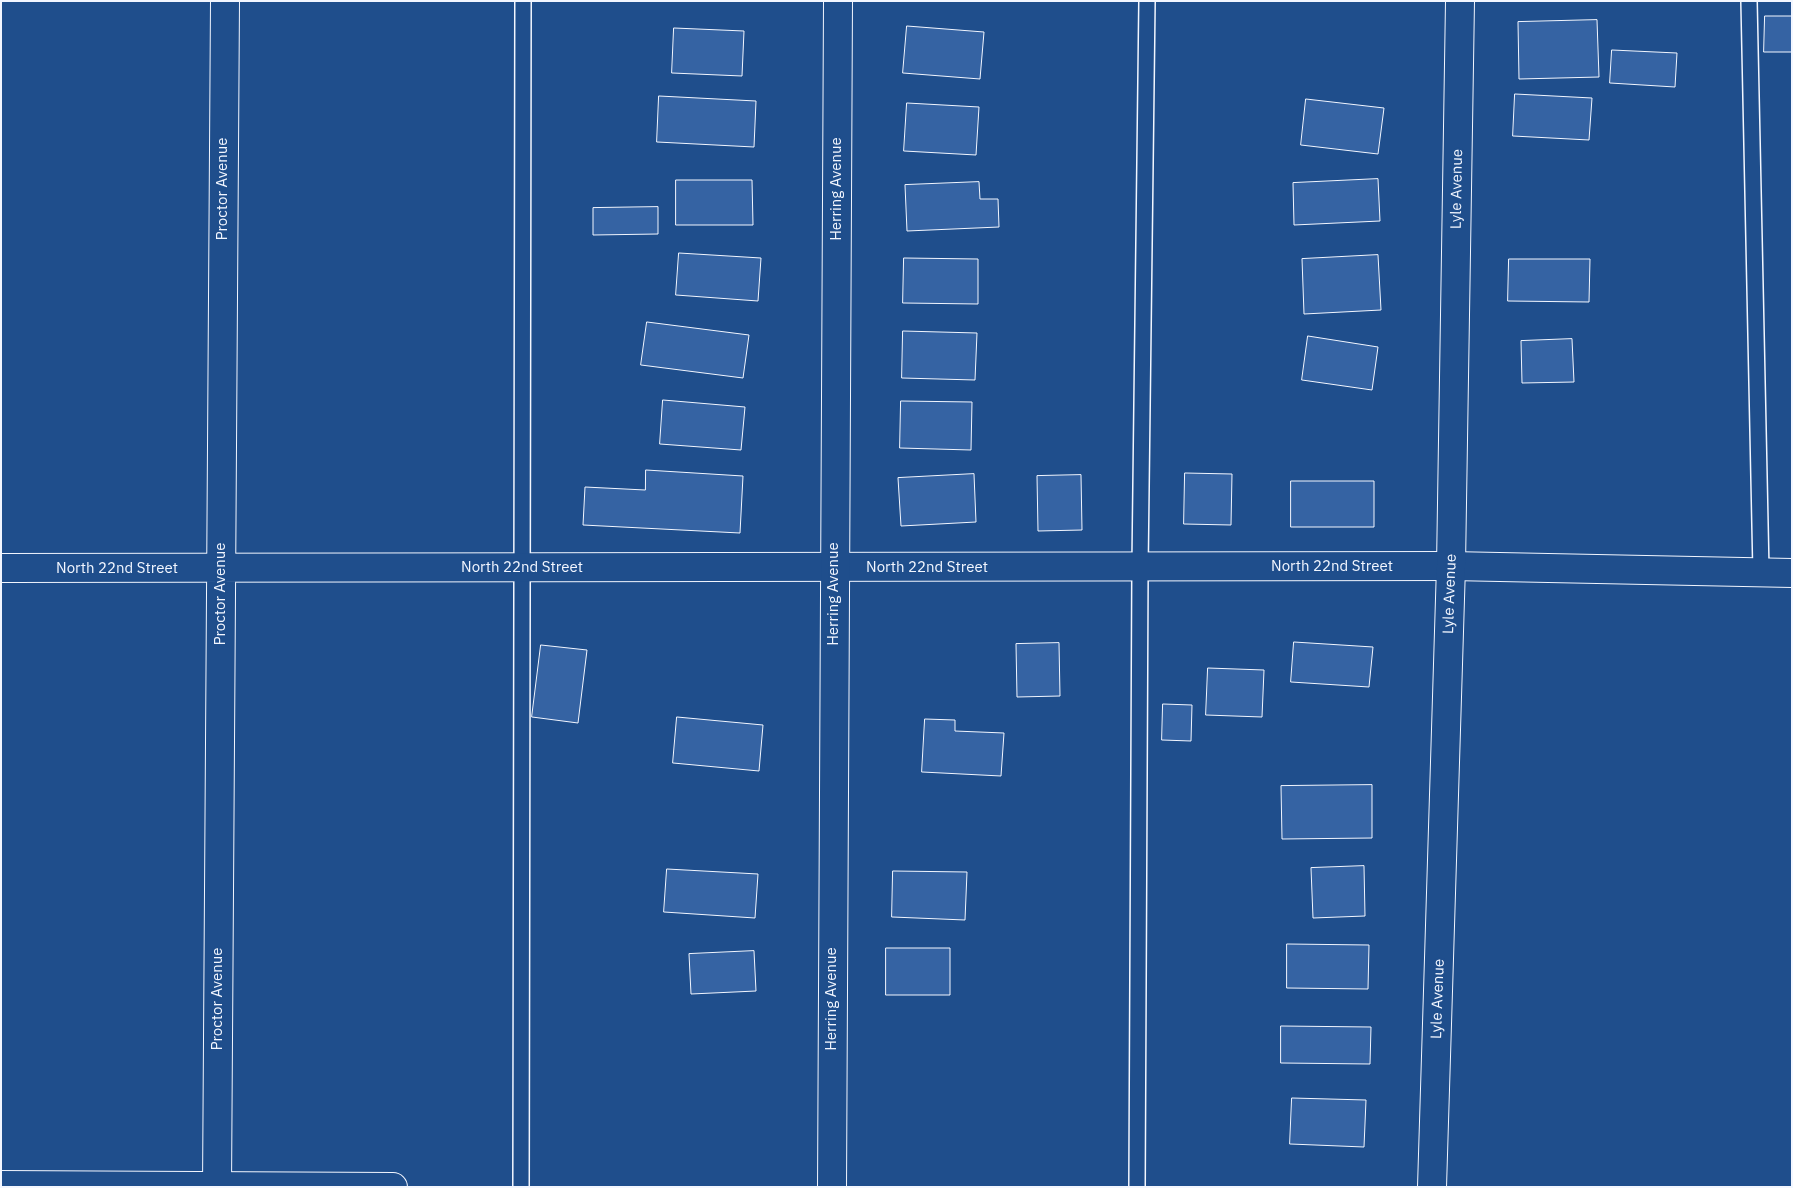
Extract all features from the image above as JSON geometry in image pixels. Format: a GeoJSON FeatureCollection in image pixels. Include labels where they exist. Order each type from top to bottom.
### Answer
{"type":"FeatureCollection","features":[{"type":"Feature","properties":{"kind":"street","name":"Proctor Avenue"},"geometry":{"type":"LineString","coordinates":[[217,1186],[225,1]]}},
{"type":"Feature","properties":{"kind":"street","name":"Herring Avenue"},"geometry":{"type":"LineString","coordinates":[[832,1187],[838,1]]}},
{"type":"Feature","properties":{"kind":"street","name":"Lyle Avenue"},"geometry":{"type":"LineString","coordinates":[[1432,1187],[1451,566],[1460,1]]}},
{"type":"Feature","properties":{"kind":"street","name":"North 22nd Street"},"geometry":{"type":"LineString","coordinates":[[1,568],[1451,566],[1792,573]]}},
{"type":"Feature","properties":{"kind":"street"},"geometry":{"type":"LineString","coordinates":[[1,1185],[393,1187]]}},
{"type":"Feature","properties":{"kind":"lane"},"geometry":{"type":"LineString","coordinates":[[521,1187],[523,1]]}},
{"type":"Feature","properties":{"kind":"lane"},"geometry":{"type":"LineString","coordinates":[[1137,1187],[1140,567],[1147,1]]}},
{"type":"Feature","properties":{"kind":"lane"},"geometry":{"type":"LineString","coordinates":[[1749,1],[1761,572]]}},
{"type":"Feature","properties":{"kind":"building"},"geometry":{"type":"Polygon","coordinates":[[[1765,16],[1792,16],[1792,52],[1764,52],[1765,16]]]}},
{"type":"Feature","properties":{"kind":"building"},"geometry":{"type":"Polygon","coordinates":[[[1597,20],[1599,77],[1519,79],[1518,22],[1597,20]]]}},
{"type":"Feature","properties":{"kind":"building"},"geometry":{"type":"Polygon","coordinates":[[[907,26],[984,32],[980,79],[903,73],[907,26]]]}},
{"type":"Feature","properties":{"kind":"building"},"geometry":{"type":"Polygon","coordinates":[[[674,28],[744,31],[742,76],[672,73],[674,28]]]}},
{"type":"Feature","properties":{"kind":"building"},"geometry":{"type":"Polygon","coordinates":[[[1612,50],[1677,53],[1675,87],[1610,83],[1612,50]]]}},
{"type":"Feature","properties":{"kind":"building"},"geometry":{"type":"Polygon","coordinates":[[[1515,94],[1592,98],[1589,140],[1513,136],[1515,94]]]}},
{"type":"Feature","properties":{"kind":"building"},"geometry":{"type":"Polygon","coordinates":[[[659,96],[756,101],[754,147],[657,142],[659,96]]]}},
{"type":"Feature","properties":{"kind":"building"},"geometry":{"type":"Polygon","coordinates":[[[1306,99],[1384,108],[1378,154],[1301,145],[1306,99]]]}},
{"type":"Feature","properties":{"kind":"building"},"geometry":{"type":"Polygon","coordinates":[[[907,103],[979,107],[976,155],[904,151],[907,103]]]}},
{"type":"Feature","properties":{"kind":"building"},"geometry":{"type":"Polygon","coordinates":[[[1378,179],[1380,221],[1294,225],[1293,183],[1378,179]]]}},
{"type":"Feature","properties":{"kind":"building"},"geometry":{"type":"Polygon","coordinates":[[[676,180],[752,180],[753,225],[676,225],[676,180]]]}},
{"type":"Feature","properties":{"kind":"building"},"geometry":{"type":"Polygon","coordinates":[[[979,182],[980,199],[998,199],[999,227],[907,231],[905,185],[979,182]]]}},
{"type":"Feature","properties":{"kind":"building"},"geometry":{"type":"Polygon","coordinates":[[[658,207],[658,234],[593,235],[593,208],[658,207]]]}},
{"type":"Feature","properties":{"kind":"building"},"geometry":{"type":"Polygon","coordinates":[[[679,253],[761,258],[758,301],[676,295],[679,253]]]}},
{"type":"Feature","properties":{"kind":"building"},"geometry":{"type":"Polygon","coordinates":[[[1378,255],[1381,310],[1304,314],[1302,259],[1378,255]]]}},
{"type":"Feature","properties":{"kind":"building"},"geometry":{"type":"Polygon","coordinates":[[[904,258],[978,259],[978,304],[903,303],[904,258]]]}},
{"type":"Feature","properties":{"kind":"building"},"geometry":{"type":"Polygon","coordinates":[[[1509,259],[1590,259],[1589,302],[1508,301],[1509,259]]]}},
{"type":"Feature","properties":{"kind":"building"},"geometry":{"type":"Polygon","coordinates":[[[647,322],[749,335],[743,378],[641,365],[647,322]]]}},
{"type":"Feature","properties":{"kind":"building"},"geometry":{"type":"Polygon","coordinates":[[[903,331],[977,333],[975,380],[902,378],[903,331]]]}},
{"type":"Feature","properties":{"kind":"building"},"geometry":{"type":"Polygon","coordinates":[[[1308,336],[1378,347],[1372,390],[1302,380],[1308,336]]]}},
{"type":"Feature","properties":{"kind":"building"},"geometry":{"type":"Polygon","coordinates":[[[1572,339],[1574,382],[1522,383],[1521,341],[1572,339]]]}},
{"type":"Feature","properties":{"kind":"building"},"geometry":{"type":"Polygon","coordinates":[[[663,400],[745,407],[741,450],[660,444],[663,400]]]}},
{"type":"Feature","properties":{"kind":"building"},"geometry":{"type":"Polygon","coordinates":[[[901,401],[972,402],[971,450],[900,448],[901,401]]]}},
{"type":"Feature","properties":{"kind":"building"},"geometry":{"type":"Polygon","coordinates":[[[646,470],[743,476],[740,533],[583,525],[585,487],[645,490],[646,470]]]}},
{"type":"Feature","properties":{"kind":"building"},"geometry":{"type":"Polygon","coordinates":[[[1185,473],[1232,474],[1231,525],[1184,524],[1185,473]]]}},
{"type":"Feature","properties":{"kind":"building"},"geometry":{"type":"Polygon","coordinates":[[[974,474],[976,522],[901,526],[898,478],[974,474]]]}},
{"type":"Feature","properties":{"kind":"building"},"geometry":{"type":"Polygon","coordinates":[[[1081,475],[1082,530],[1038,531],[1037,476],[1081,475]]]}},
{"type":"Feature","properties":{"kind":"building"},"geometry":{"type":"Polygon","coordinates":[[[1291,481],[1374,481],[1374,527],[1291,527],[1291,481]]]}},
{"type":"Feature","properties":{"kind":"building"},"geometry":{"type":"Polygon","coordinates":[[[1294,642],[1373,647],[1369,687],[1291,682],[1294,642]]]}},
{"type":"Feature","properties":{"kind":"building"},"geometry":{"type":"Polygon","coordinates":[[[1059,643],[1060,696],[1017,697],[1016,644],[1059,643]]]}},
{"type":"Feature","properties":{"kind":"building"},"geometry":{"type":"Polygon","coordinates":[[[541,645],[587,650],[578,723],[532,717],[541,645]]]}},
{"type":"Feature","properties":{"kind":"building"},"geometry":{"type":"Polygon","coordinates":[[[1208,668],[1264,670],[1262,717],[1206,715],[1208,668]]]}},
{"type":"Feature","properties":{"kind":"building"},"geometry":{"type":"Polygon","coordinates":[[[1163,704],[1192,705],[1191,741],[1162,740],[1163,704]]]}},
{"type":"Feature","properties":{"kind":"building"},"geometry":{"type":"Polygon","coordinates":[[[677,717],[763,725],[759,771],[673,763],[677,717]]]}},
{"type":"Feature","properties":{"kind":"building"},"geometry":{"type":"Polygon","coordinates":[[[925,719],[955,720],[955,731],[1004,733],[1001,776],[922,772],[925,719]]]}},
{"type":"Feature","properties":{"kind":"building"},"geometry":{"type":"Polygon","coordinates":[[[1372,785],[1372,838],[1282,839],[1281,786],[1372,785]]]}},
{"type":"Feature","properties":{"kind":"building"},"geometry":{"type":"Polygon","coordinates":[[[1364,866],[1365,916],[1313,918],[1311,868],[1364,866]]]}},
{"type":"Feature","properties":{"kind":"building"},"geometry":{"type":"Polygon","coordinates":[[[667,869],[758,874],[755,918],[664,912],[667,869]]]}},
{"type":"Feature","properties":{"kind":"building"},"geometry":{"type":"Polygon","coordinates":[[[893,871],[967,872],[965,920],[892,917],[893,871]]]}},
{"type":"Feature","properties":{"kind":"building"},"geometry":{"type":"Polygon","coordinates":[[[1287,944],[1369,945],[1368,989],[1287,988],[1287,944]]]}},
{"type":"Feature","properties":{"kind":"building"},"geometry":{"type":"Polygon","coordinates":[[[886,948],[950,948],[950,995],[886,995],[886,948]]]}},
{"type":"Feature","properties":{"kind":"building"},"geometry":{"type":"Polygon","coordinates":[[[754,951],[756,991],[691,994],[689,954],[754,951]]]}},
{"type":"Feature","properties":{"kind":"building"},"geometry":{"type":"Polygon","coordinates":[[[1281,1026],[1371,1027],[1370,1064],[1281,1063],[1281,1026]]]}},
{"type":"Feature","properties":{"kind":"building"},"geometry":{"type":"Polygon","coordinates":[[[1292,1098],[1366,1100],[1364,1147],[1290,1144],[1292,1098]]]}}]}
